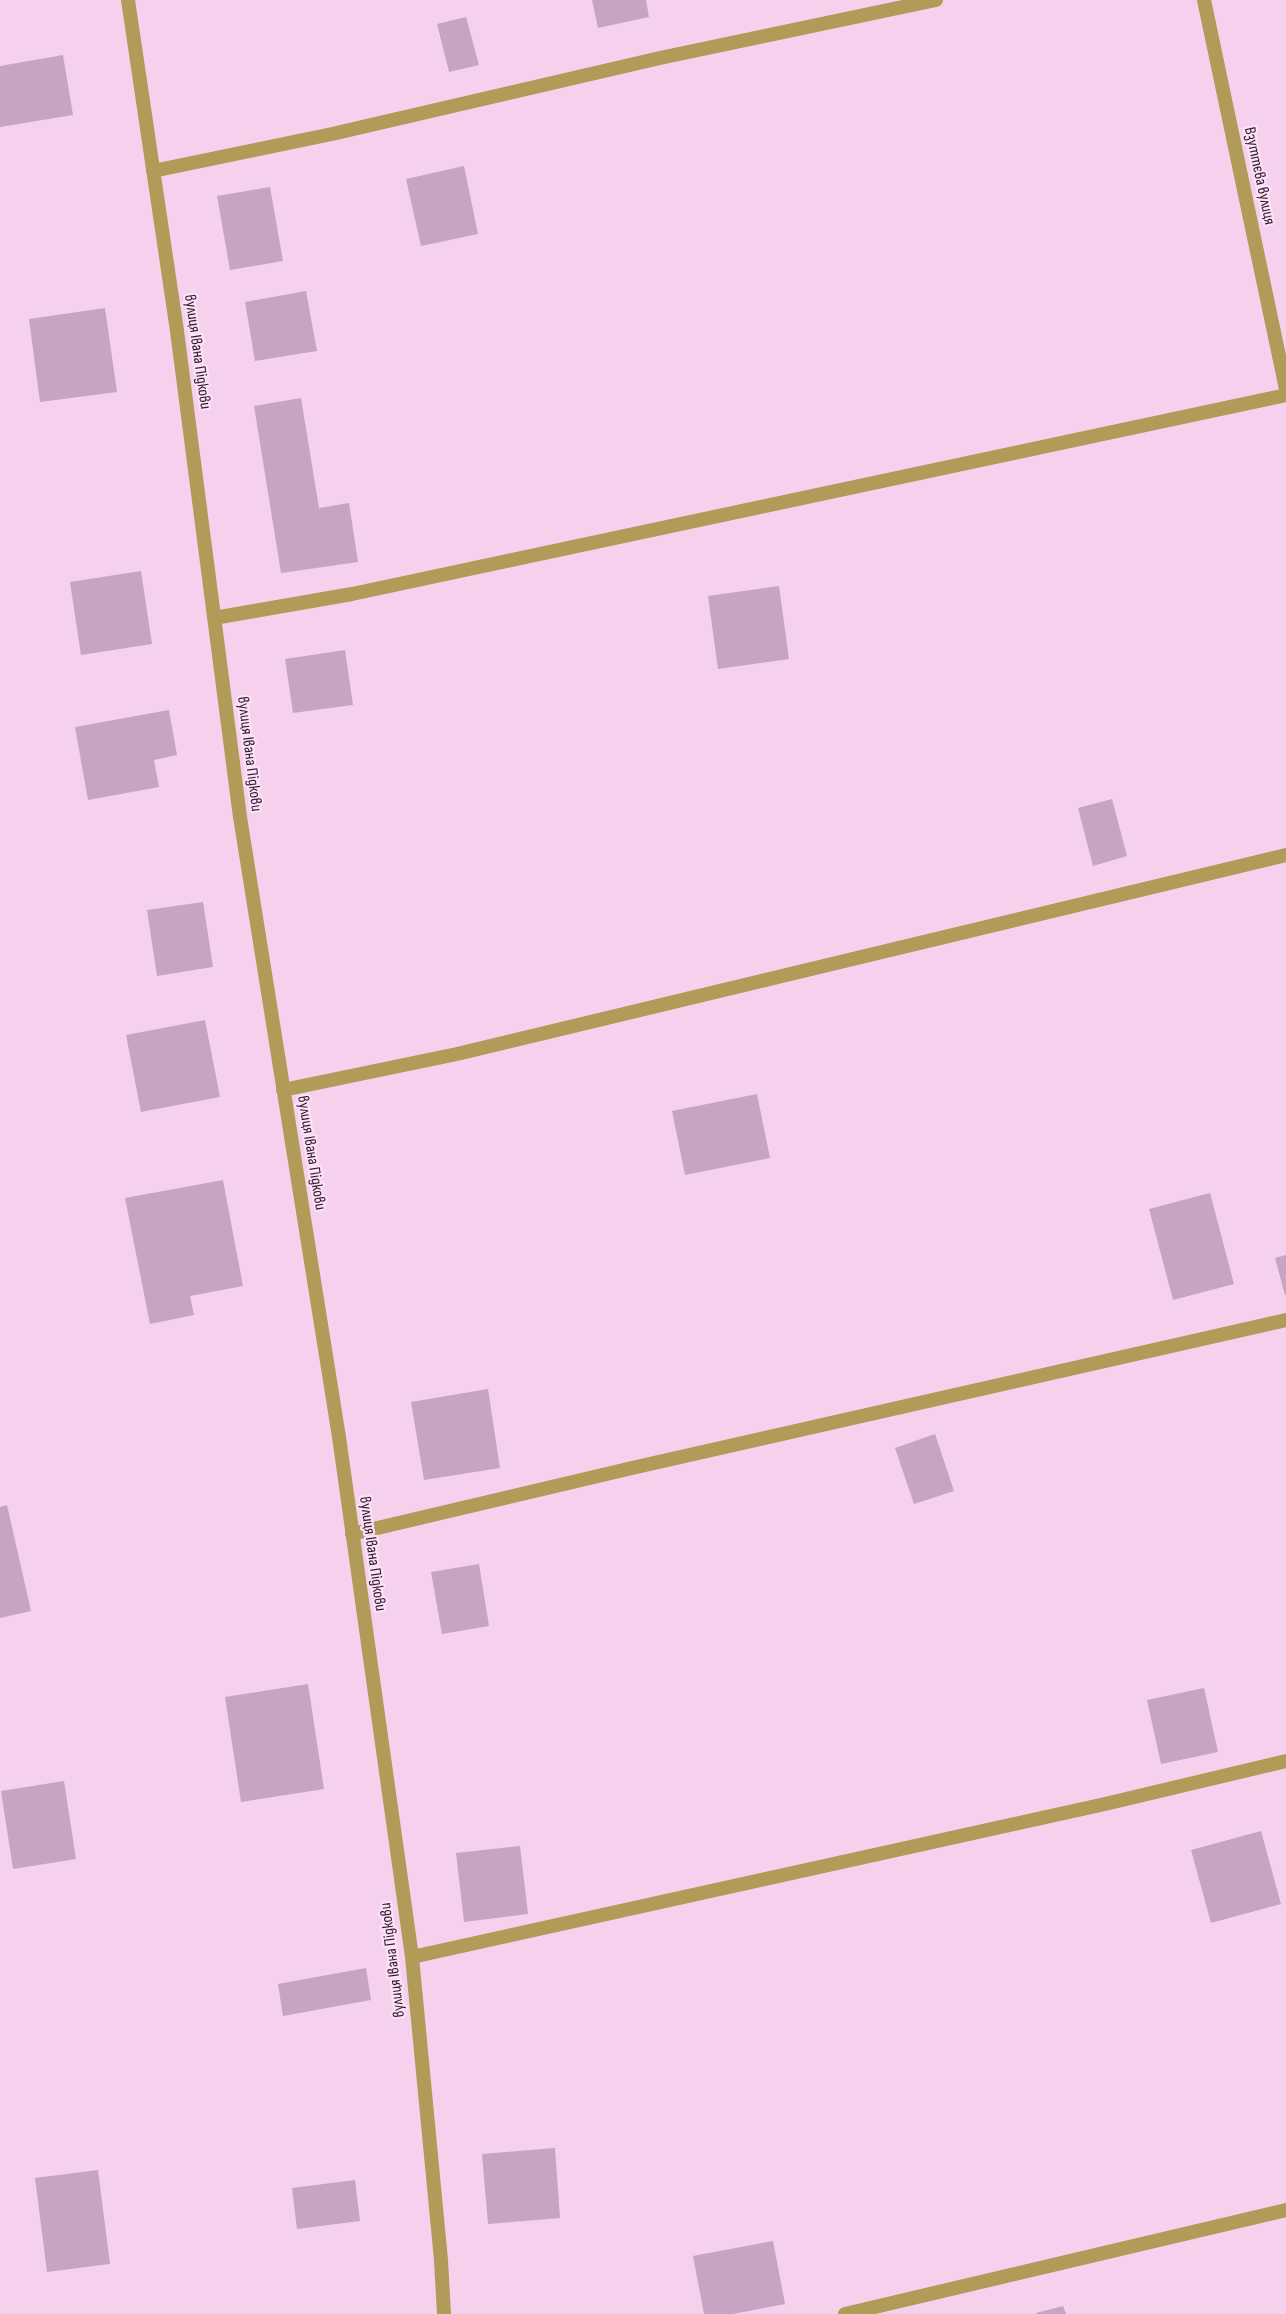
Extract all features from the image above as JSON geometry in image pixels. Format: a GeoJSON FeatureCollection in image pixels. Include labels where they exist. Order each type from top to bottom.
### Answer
{"type":"FeatureCollection","features":[{"type":"Feature","properties":{"kind":"street","name":"вулиця Івана Підкови"},"geometry":{"type":"LineString","coordinates":[[128,0],[177,331],[240,817],[352,1534],[412,1956],[442,2260],[444,2314]]}},
{"type":"Feature","properties":{"kind":"street"},"geometry":{"type":"LineString","coordinates":[[153,171],[332,134],[660,58],[936,0]]}},
{"type":"Feature","properties":{"kind":"street","name":"Взуттєва вулиця"},"geometry":{"type":"LineString","coordinates":[[1204,0],[1286,389]]}},
{"type":"Feature","properties":{"kind":"street"},"geometry":{"type":"LineString","coordinates":[[214,618],[352,594],[1286,395]]}},
{"type":"Feature","properties":{"kind":"street"},"geometry":{"type":"LineString","coordinates":[[283,1090],[457,1054],[1286,855]]}},
{"type":"Feature","properties":{"kind":"street"},"geometry":{"type":"LineString","coordinates":[[352,1534],[1286,1320]]}},
{"type":"Feature","properties":{"kind":"street"},"geometry":{"type":"LineString","coordinates":[[412,1956],[1105,1804],[1286,1761]]}},
{"type":"Feature","properties":{"kind":"street"},"geometry":{"type":"LineString","coordinates":[[845,2314],[1286,2210]]}},
{"type":"Feature","properties":{"kind":"building"},"geometry":{"type":"Polygon","coordinates":[[[592,0],[646,0],[649,17],[598,28],[592,0]]]}},
{"type":"Feature","properties":{"kind":"building"},"geometry":{"type":"Polygon","coordinates":[[[466,17],[479,65],[449,72],[437,24],[466,17]]]}},
{"type":"Feature","properties":{"kind":"building"},"geometry":{"type":"Polygon","coordinates":[[[63,55],[73,115],[0,127],[0,66],[63,55]]]}},
{"type":"Feature","properties":{"kind":"building"},"geometry":{"type":"Polygon","coordinates":[[[464,166],[478,234],[421,246],[406,179],[464,166]]]}},
{"type":"Feature","properties":{"kind":"building"},"geometry":{"type":"Polygon","coordinates":[[[270,187],[283,261],[230,270],[217,196],[270,187]]]}},
{"type":"Feature","properties":{"kind":"building"},"geometry":{"type":"Polygon","coordinates":[[[306,291],[317,351],[255,361],[245,302],[306,291]]]}},
{"type":"Feature","properties":{"kind":"building"},"geometry":{"type":"Polygon","coordinates":[[[105,308],[117,392],[40,402],[29,319],[105,308]]]}},
{"type":"Feature","properties":{"kind":"building"},"geometry":{"type":"Polygon","coordinates":[[[301,398],[319,508],[349,503],[358,562],[281,573],[254,406],[301,398]]]}},
{"type":"Feature","properties":{"kind":"building"},"geometry":{"type":"Polygon","coordinates":[[[141,571],[152,644],[81,655],[70,582],[141,571]]]}},
{"type":"Feature","properties":{"kind":"building"},"geometry":{"type":"Polygon","coordinates":[[[779,586],[789,659],[718,669],[708,596],[779,586]]]}},
{"type":"Feature","properties":{"kind":"building"},"geometry":{"type":"Polygon","coordinates":[[[345,650],[353,705],[293,713],[285,659],[345,650]]]}},
{"type":"Feature","properties":{"kind":"building"},"geometry":{"type":"Polygon","coordinates":[[[169,710],[177,755],[154,760],[159,787],[88,800],[75,727],[169,710]]]}},
{"type":"Feature","properties":{"kind":"building"},"geometry":{"type":"Polygon","coordinates":[[[1112,799],[1127,856],[1093,866],[1078,808],[1112,799]]]}},
{"type":"Feature","properties":{"kind":"building"},"geometry":{"type":"Polygon","coordinates":[[[203,902],[213,967],[157,976],[147,910],[203,902]]]}},
{"type":"Feature","properties":{"kind":"building"},"geometry":{"type":"Polygon","coordinates":[[[205,1020],[220,1097],[141,1112],[126,1035],[205,1020]]]}},
{"type":"Feature","properties":{"kind":"building"},"geometry":{"type":"Polygon","coordinates":[[[757,1094],[770,1158],[685,1175],[672,1111],[757,1094]]]}},
{"type":"Feature","properties":{"kind":"building"},"geometry":{"type":"Polygon","coordinates":[[[223,1180],[243,1286],[190,1296],[194,1315],[150,1324],[125,1198],[223,1180]]]}},
{"type":"Feature","properties":{"kind":"building"},"geometry":{"type":"Polygon","coordinates":[[[1210,1193],[1234,1284],[1173,1300],[1149,1209],[1210,1193]]]}},
{"type":"Feature","properties":{"kind":"building"},"geometry":{"type":"Polygon","coordinates":[[[1286,1255],[1286,1295],[1285,1295],[1275,1258],[1286,1255]]]}},
{"type":"Feature","properties":{"kind":"building"},"geometry":{"type":"Polygon","coordinates":[[[488,1389],[500,1468],[424,1480],[411,1402],[488,1389]]]}},
{"type":"Feature","properties":{"kind":"building"},"geometry":{"type":"Polygon","coordinates":[[[935,1434],[954,1491],[914,1504],[895,1448],[935,1434]]]}},
{"type":"Feature","properties":{"kind":"building"},"geometry":{"type":"Polygon","coordinates":[[[7,1505],[31,1611],[0,1618],[0,1507],[7,1505]]]}},
{"type":"Feature","properties":{"kind":"building"},"geometry":{"type":"Polygon","coordinates":[[[479,1564],[489,1626],[442,1634],[431,1572],[479,1564]]]}},
{"type":"Feature","properties":{"kind":"building"},"geometry":{"type":"Polygon","coordinates":[[[308,1684],[324,1789],[241,1802],[225,1697],[308,1684]]]}},
{"type":"Feature","properties":{"kind":"building"},"geometry":{"type":"Polygon","coordinates":[[[1204,1688],[1218,1752],[1161,1764],[1147,1700],[1204,1688]]]}},
{"type":"Feature","properties":{"kind":"building"},"geometry":{"type":"Polygon","coordinates":[[[64,1781],[76,1859],[13,1869],[1,1791],[64,1781]]]}},
{"type":"Feature","properties":{"kind":"building"},"geometry":{"type":"Polygon","coordinates":[[[1261,1831],[1281,1904],[1211,1923],[1191,1850],[1261,1831]]]}},
{"type":"Feature","properties":{"kind":"building"},"geometry":{"type":"Polygon","coordinates":[[[520,1846],[528,1914],[464,1922],[456,1853],[520,1846]]]}},
{"type":"Feature","properties":{"kind":"building"},"geometry":{"type":"Polygon","coordinates":[[[366,1968],[371,2000],[283,2016],[278,1984],[366,1968]]]}},
{"type":"Feature","properties":{"kind":"building"},"geometry":{"type":"Polygon","coordinates":[[[555,2148],[560,2218],[488,2224],[482,2154],[555,2148]]]}},
{"type":"Feature","properties":{"kind":"building"},"geometry":{"type":"Polygon","coordinates":[[[98,2170],[110,2264],[47,2272],[35,2178],[98,2170]]]}},
{"type":"Feature","properties":{"kind":"building"},"geometry":{"type":"Polygon","coordinates":[[[355,2180],[360,2221],[297,2229],[292,2188],[355,2180]]]}},
{"type":"Feature","properties":{"kind":"building"},"geometry":{"type":"Polygon","coordinates":[[[773,2241],[785,2304],[733,2314],[704,2314],[693,2256],[773,2241]]]}},
{"type":"Feature","properties":{"kind":"building"},"geometry":{"type":"Polygon","coordinates":[[[1063,2306],[1066,2314],[1036,2314],[1036,2313],[1063,2306]]]}}]}
